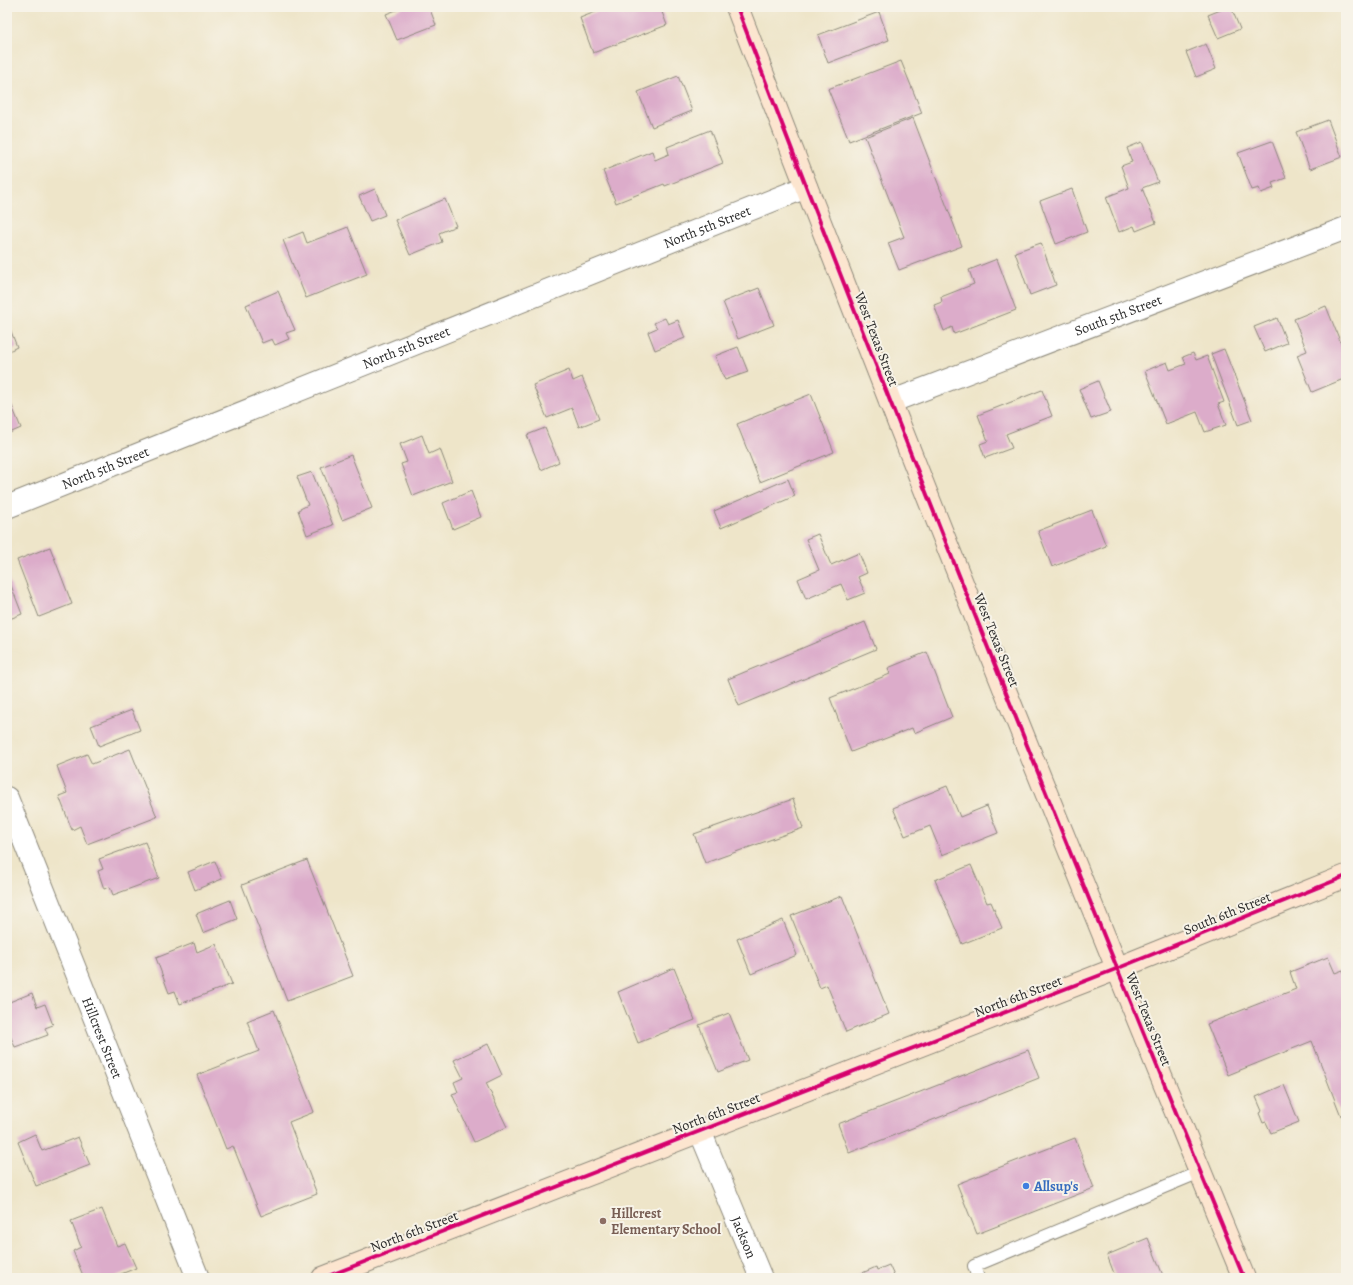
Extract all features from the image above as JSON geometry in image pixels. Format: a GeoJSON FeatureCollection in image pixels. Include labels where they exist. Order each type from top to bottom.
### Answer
{"type":"FeatureCollection","features":[{"type":"Feature","properties":{"kind":"street","name":"West Texas Street"},"geometry":{"type":"LineString","coordinates":[[737,7],[890,402],[1116,969],[1244,1278]]}},
{"type":"Feature","properties":{"kind":"street","name":"North 5th Street"},"geometry":{"type":"LineString","coordinates":[[7,507],[806,187]]}},
{"type":"Feature","properties":{"kind":"street","name":"South 5th Street"},"geometry":{"type":"LineString","coordinates":[[890,402],[1346,228]]}},
{"type":"Feature","properties":{"kind":"street","name":"Hillcrest Street"},"geometry":{"type":"LineString","coordinates":[[7,798],[198,1278]]}},
{"type":"Feature","properties":{"kind":"street","name":"South 6th Street"},"geometry":{"type":"LineString","coordinates":[[1116,969],[1346,876]]}},
{"type":"Feature","properties":{"kind":"street","name":"North 6th Street"},"geometry":{"type":"LineString","coordinates":[[323,1278],[1116,969]]}},
{"type":"Feature","properties":{"kind":"street","name":"Jackson"},"geometry":{"type":"LineString","coordinates":[[700,1131],[760,1278]]}},
{"type":"Feature","properties":{"kind":"lane"},"geometry":{"type":"LineString","coordinates":[[978,1278],[974,1266],[1200,1172]]}},
{"type":"Feature","properties":{"kind":"building"},"geometry":{"type":"Polygon","coordinates":[[[404,7],[429,7],[436,25],[397,40],[386,14],[404,7]]]}},
{"type":"Feature","properties":{"kind":"building"},"geometry":{"type":"Polygon","coordinates":[[[608,7],[660,7],[667,25],[593,53],[580,18],[608,7]]]}},
{"type":"Feature","properties":{"kind":"building"},"geometry":{"type":"Polygon","coordinates":[[[1231,7],[1240,29],[1218,38],[1208,15],[1231,7]]]}},
{"type":"Feature","properties":{"kind":"building"},"geometry":{"type":"Polygon","coordinates":[[[879,12],[889,40],[828,63],[818,35],[879,12]]]}},
{"type":"Feature","properties":{"kind":"building"},"geometry":{"type":"Polygon","coordinates":[[[1206,44],[1216,69],[1196,77],[1186,52],[1206,44]]]}},
{"type":"Feature","properties":{"kind":"building"},"geometry":{"type":"Polygon","coordinates":[[[901,61],[922,113],[849,141],[828,89],[901,61]]]}},
{"type":"Feature","properties":{"kind":"building"},"geometry":{"type":"Polygon","coordinates":[[[678,76],[692,111],[652,127],[638,92],[678,76]]]}},
{"type":"Feature","properties":{"kind":"building"},"geometry":{"type":"Polygon","coordinates":[[[913,118],[962,246],[899,270],[888,243],[904,237],[865,137],[913,118]]]}},
{"type":"Feature","properties":{"kind":"building"},"geometry":{"type":"Polygon","coordinates":[[[1328,120],[1342,157],[1310,169],[1296,132],[1328,120]]]}},
{"type":"Feature","properties":{"kind":"building"},"geometry":{"type":"Polygon","coordinates":[[[710,130],[723,163],[665,186],[664,184],[616,203],[603,171],[652,151],[655,160],[669,154],[667,147],[710,130]]]}},
{"type":"Feature","properties":{"kind":"building"},"geometry":{"type":"Polygon","coordinates":[[[1272,141],[1286,178],[1272,183],[1274,188],[1261,193],[1259,188],[1252,190],[1238,153],[1272,141]]]}},
{"type":"Feature","properties":{"kind":"building"},"geometry":{"type":"Polygon","coordinates":[[[1142,142],[1158,182],[1142,188],[1156,223],[1136,231],[1134,226],[1119,232],[1106,197],[1129,188],[1121,166],[1132,162],[1127,148],[1142,142]]]}},
{"type":"Feature","properties":{"kind":"building"},"geometry":{"type":"Polygon","coordinates":[[[375,189],[385,215],[370,221],[359,196],[375,189]]]}},
{"type":"Feature","properties":{"kind":"building"},"geometry":{"type":"Polygon","coordinates":[[[1072,189],[1087,232],[1056,244],[1040,201],[1072,189]]]}},
{"type":"Feature","properties":{"kind":"building"},"geometry":{"type":"Polygon","coordinates":[[[445,199],[456,226],[439,233],[442,242],[410,255],[395,220],[445,199]]]}},
{"type":"Feature","properties":{"kind":"building"},"geometry":{"type":"Polygon","coordinates":[[[348,227],[367,274],[306,298],[283,240],[303,232],[307,243],[348,227]]]}},
{"type":"Feature","properties":{"kind":"building"},"geometry":{"type":"Polygon","coordinates":[[[1041,243],[1056,285],[1030,295],[1015,252],[1041,243]]]}},
{"type":"Feature","properties":{"kind":"building"},"geometry":{"type":"Polygon","coordinates":[[[997,259],[1016,310],[954,334],[952,327],[944,331],[934,305],[942,302],[941,297],[974,284],[969,270],[997,259]]]}},
{"type":"Feature","properties":{"kind":"building"},"geometry":{"type":"Polygon","coordinates":[[[759,288],[774,325],[738,339],[723,302],[759,288]]]}},
{"type":"Feature","properties":{"kind":"building"},"geometry":{"type":"Polygon","coordinates":[[[278,291],[295,330],[286,333],[289,339],[275,345],[272,339],[262,343],[246,305],[278,291]]]}},
{"type":"Feature","properties":{"kind":"building"},"geometry":{"type":"Polygon","coordinates":[[[1326,306],[1346,356],[1346,378],[1312,392],[1297,355],[1307,351],[1294,319],[1326,306]]]}},
{"type":"Feature","properties":{"kind":"building"},"geometry":{"type":"Polygon","coordinates":[[[665,318],[668,324],[678,320],[685,338],[655,350],[648,332],[657,328],[654,323],[665,318]]]}},
{"type":"Feature","properties":{"kind":"building"},"geometry":{"type":"Polygon","coordinates":[[[1277,318],[1287,343],[1265,352],[1254,327],[1277,318]]]}},
{"type":"Feature","properties":{"kind":"building"},"geometry":{"type":"Polygon","coordinates":[[[7,321],[17,347],[7,352],[7,321]]]}},
{"type":"Feature","properties":{"kind":"building"},"geometry":{"type":"Polygon","coordinates":[[[738,347],[748,372],[725,380],[715,356],[738,347]]]}},
{"type":"Feature","properties":{"kind":"building"},"geometry":{"type":"Polygon","coordinates":[[[1224,349],[1252,420],[1238,425],[1211,354],[1224,349]]]}},
{"type":"Feature","properties":{"kind":"building"},"geometry":{"type":"Polygon","coordinates":[[[1193,353],[1196,360],[1207,356],[1224,402],[1218,404],[1226,425],[1205,432],[1197,412],[1166,424],[1145,371],[1167,362],[1170,370],[1186,364],[1183,357],[1193,353]]]}},
{"type":"Feature","properties":{"kind":"building"},"geometry":{"type":"Polygon","coordinates":[[[569,370],[573,381],[582,377],[599,419],[579,427],[572,408],[547,418],[533,385],[569,370]]]}},
{"type":"Feature","properties":{"kind":"building"},"geometry":{"type":"Polygon","coordinates":[[[1098,381],[1111,412],[1091,419],[1079,389],[1098,381]]]}},
{"type":"Feature","properties":{"kind":"building"},"geometry":{"type":"Polygon","coordinates":[[[1042,390],[1052,416],[1006,434],[1012,448],[985,458],[980,444],[988,441],[978,415],[1042,390]]]}},
{"type":"Feature","properties":{"kind":"building"},"geometry":{"type":"Polygon","coordinates":[[[7,394],[21,428],[7,434],[7,394]]]}},
{"type":"Feature","properties":{"kind":"building"},"geometry":{"type":"Polygon","coordinates":[[[811,394],[834,452],[760,482],[737,424],[811,394]]]}},
{"type":"Feature","properties":{"kind":"building"},"geometry":{"type":"Polygon","coordinates":[[[545,428],[559,462],[541,470],[527,435],[545,428]]]}},
{"type":"Feature","properties":{"kind":"building"},"geometry":{"type":"Polygon","coordinates":[[[422,435],[429,454],[440,449],[452,481],[413,496],[401,464],[407,462],[400,444],[422,435]]]}},
{"type":"Feature","properties":{"kind":"building"},"geometry":{"type":"Polygon","coordinates":[[[351,455],[372,508],[342,520],[321,467],[351,455]]]}},
{"type":"Feature","properties":{"kind":"building"},"geometry":{"type":"Polygon","coordinates":[[[312,472],[333,525],[307,535],[298,510],[308,505],[297,477],[312,472]]]}},
{"type":"Feature","properties":{"kind":"building"},"geometry":{"type":"Polygon","coordinates":[[[788,479],[795,496],[721,528],[714,511],[788,479]]]}},
{"type":"Feature","properties":{"kind":"building"},"geometry":{"type":"Polygon","coordinates":[[[471,491],[481,517],[453,529],[443,503],[471,491]]]}},
{"type":"Feature","properties":{"kind":"building"},"geometry":{"type":"Polygon","coordinates":[[[1092,510],[1106,546],[1052,567],[1038,531],[1092,510]]]}},
{"type":"Feature","properties":{"kind":"building"},"geometry":{"type":"Polygon","coordinates":[[[818,534],[831,565],[859,553],[867,573],[858,577],[865,593],[848,600],[841,584],[806,599],[798,579],[819,570],[806,539],[818,534]]]}},
{"type":"Feature","properties":{"kind":"building"},"geometry":{"type":"Polygon","coordinates":[[[50,547],[72,604],[39,617],[17,560],[50,547]]]}},
{"type":"Feature","properties":{"kind":"building"},"geometry":{"type":"Polygon","coordinates":[[[7,575],[22,614],[7,620],[7,575]]]}},
{"type":"Feature","properties":{"kind":"building"},"geometry":{"type":"Polygon","coordinates":[[[865,622],[876,649],[739,706],[728,679],[865,622]]]}},
{"type":"Feature","properties":{"kind":"building"},"geometry":{"type":"Polygon","coordinates":[[[927,652],[952,717],[914,733],[912,728],[851,752],[830,698],[890,674],[888,668],[927,652]]]}},
{"type":"Feature","properties":{"kind":"building"},"geometry":{"type":"Polygon","coordinates":[[[132,710],[140,730],[99,746],[91,726],[132,710]]]}},
{"type":"Feature","properties":{"kind":"building"},"geometry":{"type":"Polygon","coordinates":[[[130,749],[157,817],[87,844],[80,826],[72,830],[59,796],[67,793],[57,766],[87,754],[92,764],[130,749]]]}},
{"type":"Feature","properties":{"kind":"building"},"geometry":{"type":"Polygon","coordinates":[[[947,786],[960,817],[987,806],[998,833],[942,855],[930,826],[905,836],[893,808],[947,786]]]}},
{"type":"Feature","properties":{"kind":"building"},"geometry":{"type":"Polygon","coordinates":[[[793,799],[803,828],[705,863],[694,834],[793,799]]]}},
{"type":"Feature","properties":{"kind":"building"},"geometry":{"type":"Polygon","coordinates":[[[145,842],[159,878],[113,895],[110,887],[104,889],[98,871],[103,869],[99,859],[145,842]]]}},
{"type":"Feature","properties":{"kind":"building"},"geometry":{"type":"Polygon","coordinates":[[[307,860],[353,976],[287,1001],[242,885],[307,860]]]}},
{"type":"Feature","properties":{"kind":"building"},"geometry":{"type":"Polygon","coordinates":[[[215,861],[222,879],[195,890],[188,872],[215,861]]]}},
{"type":"Feature","properties":{"kind":"building"},"geometry":{"type":"Polygon","coordinates":[[[971,865],[987,903],[991,902],[1002,928],[962,944],[935,880],[971,865]]]}},
{"type":"Feature","properties":{"kind":"building"},"geometry":{"type":"Polygon","coordinates":[[[842,896],[889,1014],[846,1032],[827,985],[820,988],[791,916],[842,896]]]}},
{"type":"Feature","properties":{"kind":"building"},"geometry":{"type":"Polygon","coordinates":[[[230,900],[237,919],[203,933],[196,914],[230,900]]]}},
{"type":"Feature","properties":{"kind":"building"},"geometry":{"type":"Polygon","coordinates":[[[783,920],[797,955],[751,974],[737,939],[783,920]]]}},
{"type":"Feature","properties":{"kind":"building"},"geometry":{"type":"Polygon","coordinates":[[[194,943],[197,952],[216,944],[232,984],[180,1004],[175,991],[169,993],[156,958],[194,943]]]}},
{"type":"Feature","properties":{"kind":"building"},"geometry":{"type":"Polygon","coordinates":[[[1328,957],[1335,973],[1343,970],[1346,977],[1346,1114],[1341,1116],[1312,1041],[1228,1075],[1207,1024],[1296,989],[1290,972],[1328,957]]]}},
{"type":"Feature","properties":{"kind":"building"},"geometry":{"type":"Polygon","coordinates":[[[674,968],[695,1020],[638,1043],[618,992],[674,968]]]}},
{"type":"Feature","properties":{"kind":"building"},"geometry":{"type":"Polygon","coordinates":[[[32,993],[37,1007],[45,1004],[53,1025],[45,1028],[48,1035],[15,1047],[7,1028],[7,1003],[32,993]]]}},
{"type":"Feature","properties":{"kind":"building"},"geometry":{"type":"Polygon","coordinates":[[[274,1010],[314,1112],[289,1122],[317,1194],[261,1216],[233,1146],[226,1149],[197,1075],[259,1051],[247,1021],[274,1010]]]}},
{"type":"Feature","properties":{"kind":"building"},"geometry":{"type":"Polygon","coordinates":[[[729,1013],[748,1060],[718,1072],[699,1025],[729,1013]]]}},
{"type":"Feature","properties":{"kind":"building"},"geometry":{"type":"Polygon","coordinates":[[[488,1044],[502,1075],[486,1083],[507,1127],[474,1142],[452,1094],[458,1092],[454,1082],[463,1078],[454,1060],[488,1044]]]}},
{"type":"Feature","properties":{"kind":"building"},"geometry":{"type":"Polygon","coordinates":[[[1028,1050],[1039,1078],[849,1153],[838,1124],[1028,1050]]]}},
{"type":"Feature","properties":{"kind":"building"},"geometry":{"type":"Polygon","coordinates":[[[1284,1085],[1299,1122],[1271,1133],[1266,1122],[1263,1123],[1259,1113],[1262,1111],[1256,1097],[1284,1085]]]}},
{"type":"Feature","properties":{"kind":"building"},"geometry":{"type":"Polygon","coordinates":[[[35,1134],[42,1151],[78,1137],[90,1165],[36,1186],[18,1142],[35,1134]]]}},
{"type":"Feature","properties":{"kind":"building","name":"Allsup's"},"geometry":{"type":"Polygon","coordinates":[[[1075,1138],[1094,1188],[977,1234],[957,1184],[1075,1138]]]}},
{"type":"Feature","properties":{"kind":"building"},"geometry":{"type":"Polygon","coordinates":[[[102,1209],[117,1246],[125,1243],[136,1268],[111,1278],[84,1278],[73,1251],[81,1247],[71,1221],[102,1209]]]}},
{"type":"Feature","properties":{"kind":"building"},"geometry":{"type":"Polygon","coordinates":[[[1148,1238],[1164,1278],[1110,1278],[1115,1276],[1107,1255],[1148,1238]]]}},
{"type":"Feature","properties":{"kind":"building"},"geometry":{"type":"Polygon","coordinates":[[[889,1265],[895,1278],[851,1278],[876,1267],[877,1270],[889,1265]]]}},
{"type":"Feature","properties":{"kind":"cycle path"},"geometry":{"type":"LineString","coordinates":[[737,7],[798,167],[986,644],[1244,1278]]}},
{"type":"Feature","properties":{"kind":"cycle path"},"geometry":{"type":"LineString","coordinates":[[323,1278],[1116,969],[1346,876]]}},
{"type":"Feature","properties":{"kind":"place","name":"Allsup's"},"geometry":{"type":"Point","coordinates":[1026,1186]}},
{"type":"Feature","properties":{"kind":"place","name":"Hillcrest Elementary School"},"geometry":{"type":"Point","coordinates":[603,1221]}}]}
